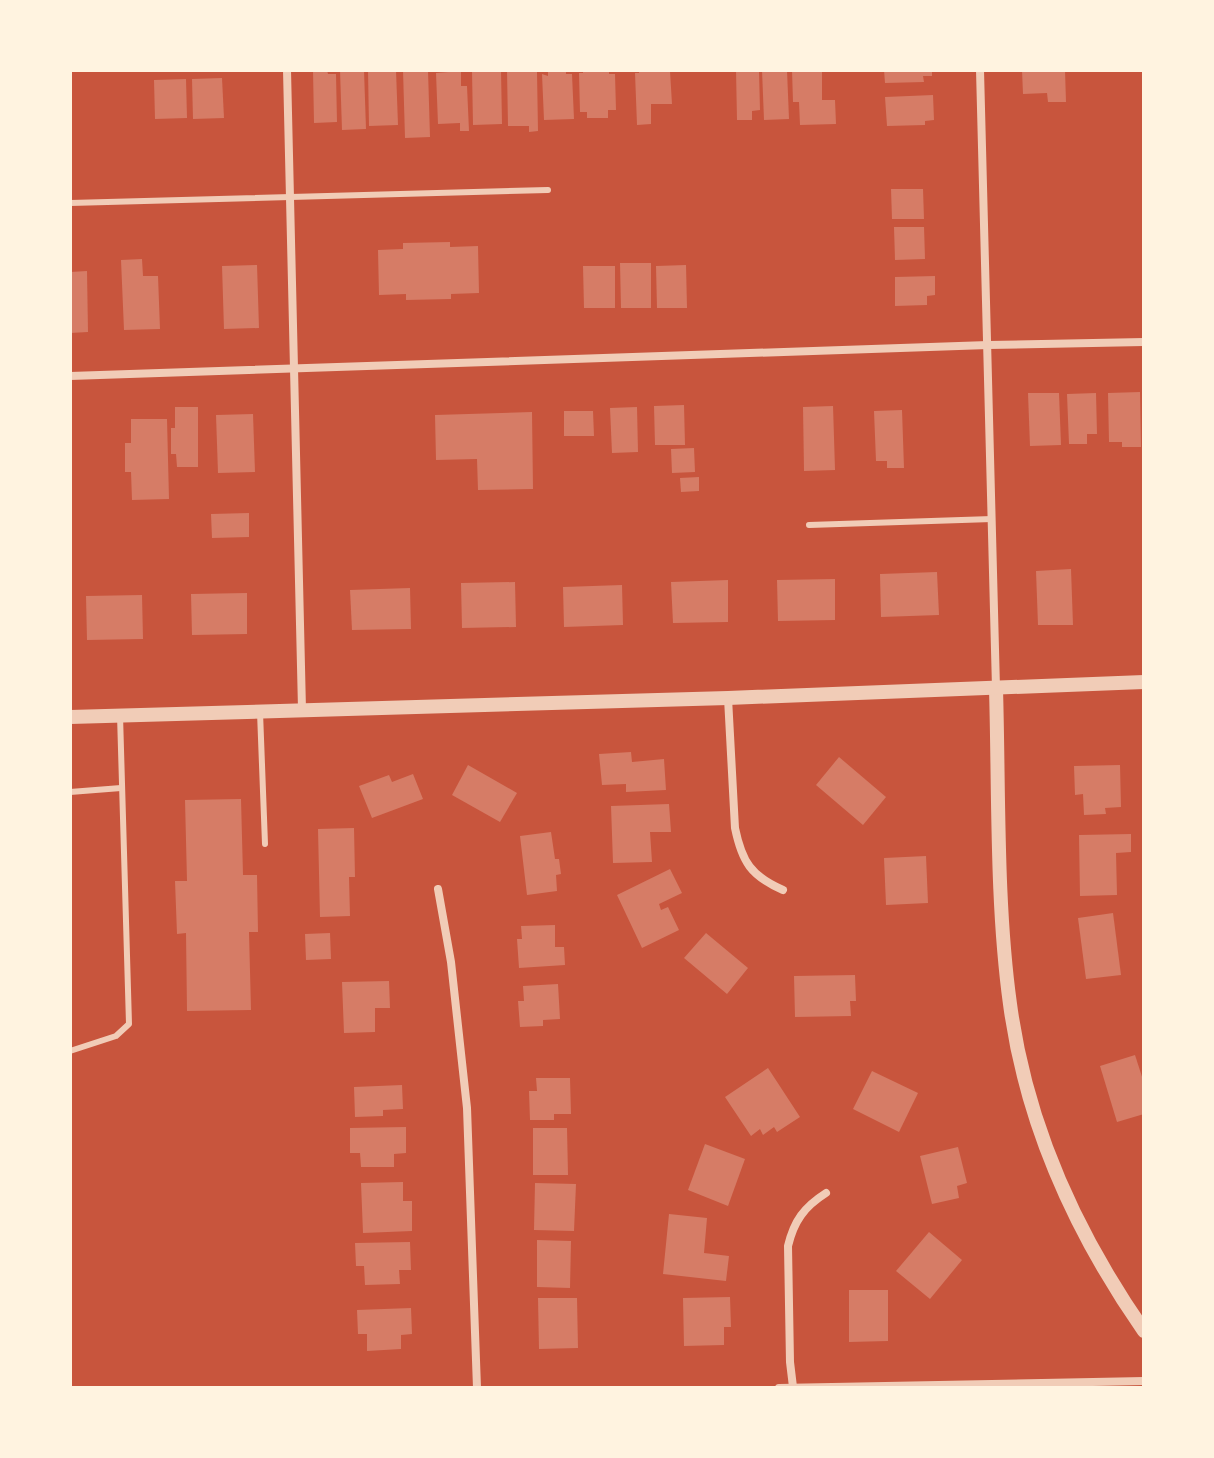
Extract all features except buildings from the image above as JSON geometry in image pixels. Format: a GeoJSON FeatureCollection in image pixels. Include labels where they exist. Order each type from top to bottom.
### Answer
{"type":"FeatureCollection","features":[{"type":"Feature","properties":{"kind":"street"},"geometry":{"type":"LineString","coordinates":[[287,70],[302,709]]}},
{"type":"Feature","properties":{"kind":"street"},"geometry":{"type":"LineString","coordinates":[[980,70],[1003,935],[1010,1005],[1039,1129],[1068,1205],[1111,1283],[1144,1331]]}},
{"type":"Feature","properties":{"kind":"street"},"geometry":{"type":"LineString","coordinates":[[70,376],[1144,342]]}},
{"type":"Feature","properties":{"kind":"street"},"geometry":{"type":"LineString","coordinates":[[70,717],[728,698],[1144,682]]}},
{"type":"Feature","properties":{"kind":"street"},"geometry":{"type":"LineString","coordinates":[[728,698],[735,828],[739,850],[756,875],[783,890]]}},
{"type":"Feature","properties":{"kind":"street"},"geometry":{"type":"LineString","coordinates":[[438,889],[451,962],[467,1108],[477,1388]]}},
{"type":"Feature","properties":{"kind":"street"},"geometry":{"type":"LineString","coordinates":[[793,1387],[788,1246],[792,1228],[803,1210],[826,1193]]}},
{"type":"Feature","properties":{"kind":"street"},"geometry":{"type":"LineString","coordinates":[[779,1388],[1014,1386],[1144,1381]]}},
{"type":"Feature","properties":{"kind":"lane"},"geometry":{"type":"LineString","coordinates":[[70,203],[548,190]]}},
{"type":"Feature","properties":{"kind":"lane"},"geometry":{"type":"LineString","coordinates":[[809,525],[992,519]]}},
{"type":"Feature","properties":{"kind":"lane"},"geometry":{"type":"LineString","coordinates":[[260,710],[265,844]]}},
{"type":"Feature","properties":{"kind":"lane"},"geometry":{"type":"LineString","coordinates":[[70,1051],[116,1036],[129,1024],[120,715]]}},
{"type":"Feature","properties":{"kind":"lane"},"geometry":{"type":"LineString","coordinates":[[70,792],[121,788]]}}]}
